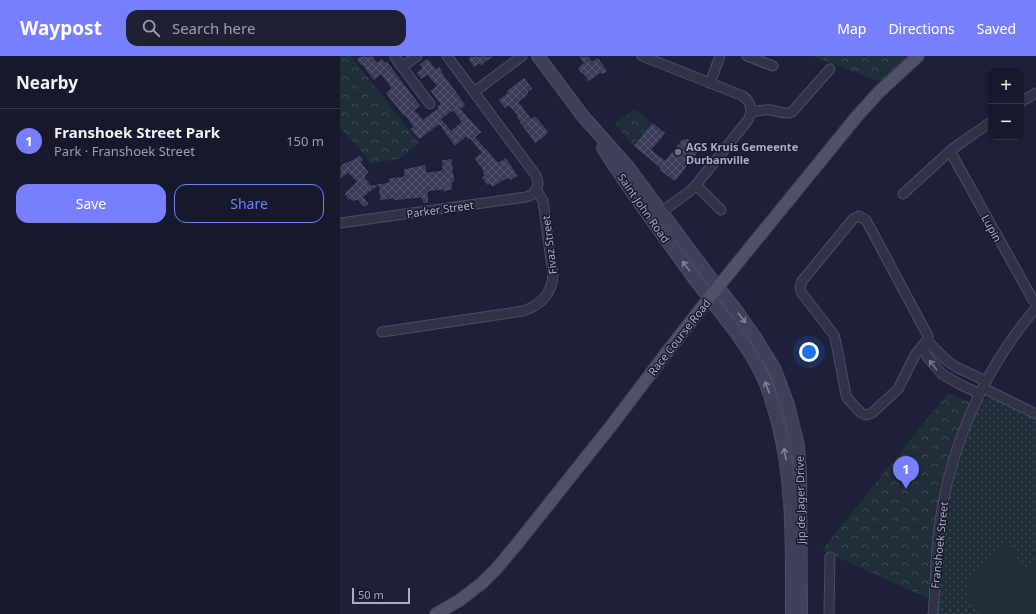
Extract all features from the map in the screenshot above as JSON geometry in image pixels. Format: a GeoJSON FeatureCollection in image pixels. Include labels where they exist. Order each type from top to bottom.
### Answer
{"type":"FeatureCollection","features":[{"type":"Feature","properties":{"kind":"main road","name":"Saint John Road"},"geometry":{"type":"LineString","coordinates":[[538,56],[582,115],[616,168],[709,298]]}},
{"type":"Feature","properties":{"kind":"main road","name":"Race Course Road"},"geometry":{"type":"LineString","coordinates":[[436,614],[482,583],[502,562],[612,426],[709,298],[858,115],[879,92],[918,56]]}},
{"type":"Feature","properties":{"kind":"main road","name":"Saint John Road"},"geometry":{"type":"LineString","coordinates":[[582,115],[628,168],[718,287]]}},
{"type":"Feature","properties":{"kind":"main road","name":"Jip de Jager Drive"},"geometry":{"type":"LineString","coordinates":[[718,287],[751,332],[775,370],[793,423],[798,446],[800,473],[801,614]]}},
{"type":"Feature","properties":{"kind":"main road","name":"Jip de Jager Drive"},"geometry":{"type":"LineString","coordinates":[[709,298],[756,362],[773,404],[780,429],[786,458],[792,530],[792,614]]}},
{"type":"Feature","properties":{"kind":"street"},"geometry":{"type":"LineString","coordinates":[[402,67],[417,56]]}},
{"type":"Feature","properties":{"kind":"street","name":"Fivaz Street"},"geometry":{"type":"LineString","coordinates":[[382,332],[523,311],[534,307],[543,300],[552,285],[553,275],[543,202],[536,189],[538,181],[535,174],[447,56]]}},
{"type":"Feature","properties":{"kind":"street"},"geometry":{"type":"LineString","coordinates":[[474,92],[522,56]]}},
{"type":"Feature","properties":{"kind":"street"},"geometry":{"type":"LineString","coordinates":[[642,56],[746,98],[751,112],[748,120],[696,185],[689,192],[661,212]]}},
{"type":"Feature","properties":{"kind":"street"},"geometry":{"type":"LineString","coordinates":[[710,83],[720,56]]}},
{"type":"Feature","properties":{"kind":"street"},"geometry":{"type":"LineString","coordinates":[[747,56],[773,66]]}},
{"type":"Feature","properties":{"kind":"street"},"geometry":{"type":"LineString","coordinates":[[395,57],[430,104]]}},
{"type":"Feature","properties":{"kind":"street"},"geometry":{"type":"LineString","coordinates":[[751,112],[764,110],[772,110],[786,114],[792,112],[830,69]]}},
{"type":"Feature","properties":{"kind":"street"},"geometry":{"type":"LineString","coordinates":[[1024,100],[1036,93]]}},
{"type":"Feature","properties":{"kind":"street"},"geometry":{"type":"LineString","coordinates":[[903,194],[950,151],[988,124]]}},
{"type":"Feature","properties":{"kind":"street","name":"Lupin"},"geometry":{"type":"LineString","coordinates":[[950,151],[1036,304]]}},
{"type":"Feature","properties":{"kind":"street"},"geometry":{"type":"LineString","coordinates":[[696,185],[721,210]]}},
{"type":"Feature","properties":{"kind":"street","name":"Parker Street"},"geometry":{"type":"LineString","coordinates":[[340,221],[526,197],[532,194],[536,189]]}},
{"type":"Feature","properties":{"kind":"street"},"geometry":{"type":"LineString","coordinates":[[859,216],[866,220],[927,334],[928,339],[924,344],[915,355],[898,389],[872,413],[868,415],[862,414],[848,400],[845,392],[834,335],[801,292],[800,286],[802,281],[856,217],[859,216]]}},
{"type":"Feature","properties":{"kind":"street","name":"Franshoek Street"},"geometry":{"type":"LineString","coordinates":[[933,614],[938,531],[945,493],[958,446],[983,388],[1007,346],[1036,308]]}},
{"type":"Feature","properties":{"kind":"street"},"geometry":{"type":"LineString","coordinates":[[924,344],[928,358],[942,374],[961,385],[983,388]]}},
{"type":"Feature","properties":{"kind":"street"},"geometry":{"type":"LineString","coordinates":[[924,344],[983,388],[1036,414]]}},
{"type":"Feature","properties":{"kind":"street"},"geometry":{"type":"LineString","coordinates":[[829,614],[830,557]]}},
{"type":"Feature","properties":{"kind":"green space"},"geometry":{"type":"Polygon","coordinates":[[[340,56],[351,56],[419,143],[399,159],[371,163],[340,127],[340,56]]]}},
{"type":"Feature","properties":{"kind":"green space"},"geometry":{"type":"Polygon","coordinates":[[[812,56],[910,56],[881,82],[812,56]]]}},
{"type":"Feature","properties":{"kind":"green space"},"geometry":{"type":"Polygon","coordinates":[[[635,109],[652,123],[633,146],[615,124],[635,109]]]}},
{"type":"Feature","properties":{"kind":"green space"},"geometry":{"type":"Polygon","coordinates":[[[948,393],[971,403],[940,498],[934,531],[931,600],[822,550],[948,393]]]}},
{"type":"Feature","properties":{"kind":"green space"},"geometry":{"type":"Polygon","coordinates":[[[992,397],[1036,418],[1036,614],[938,614],[944,520],[950,489],[963,445],[981,401],[992,397]]]}},
{"type":"Feature","properties":{"kind":"green space"},"geometry":{"type":"Polygon","coordinates":[[[1005,540],[1018,560],[1030,569],[1036,556],[1036,614],[979,614],[970,604],[969,582],[1005,540]]]}},
{"type":"Feature","properties":{"kind":"building"},"geometry":{"type":"Polygon","coordinates":[[[360,56],[373,56],[377,62],[382,58],[385,62],[387,61],[421,106],[415,110],[423,119],[438,108],[436,106],[440,104],[430,91],[436,86],[427,75],[421,80],[416,73],[422,68],[419,64],[428,58],[436,69],[439,66],[466,105],[461,109],[482,132],[476,137],[498,162],[506,157],[518,176],[510,181],[508,178],[493,187],[491,187],[490,184],[487,186],[481,177],[484,176],[483,171],[474,158],[481,153],[470,139],[468,140],[466,137],[455,147],[439,125],[419,140],[410,129],[413,127],[385,93],[391,88],[381,75],[374,81],[356,59],[360,56]],[[453,111],[442,119],[451,130],[461,122],[453,111]]]}},
{"type":"Feature","properties":{"kind":"building"},"geometry":{"type":"Polygon","coordinates":[[[471,56],[494,56],[481,66],[479,64],[474,68],[468,59],[471,56]]]}},
{"type":"Feature","properties":{"kind":"building"},"geometry":{"type":"Polygon","coordinates":[[[578,56],[589,56],[592,61],[598,57],[608,71],[602,75],[601,73],[589,82],[577,68],[583,63],[578,56]]]}},
{"type":"Feature","properties":{"kind":"building"},"geometry":{"type":"Polygon","coordinates":[[[524,77],[533,89],[528,92],[529,94],[519,102],[531,118],[536,116],[549,132],[535,144],[519,122],[516,116],[517,115],[509,106],[505,109],[498,100],[507,93],[506,91],[524,77]]]}},
{"type":"Feature","properties":{"kind":"building","name":"AGS Kruis Gemeente Durbanville"},"geometry":{"type":"Polygon","coordinates":[[[652,122],[666,133],[652,150],[665,160],[682,139],[689,138],[689,141],[700,150],[675,182],[659,170],[660,168],[633,146],[652,122]]]}},
{"type":"Feature","properties":{"kind":"building"},"geometry":{"type":"Polygon","coordinates":[[[360,155],[364,160],[361,162],[369,172],[365,177],[371,185],[389,182],[388,178],[404,176],[403,169],[426,164],[427,172],[442,170],[441,160],[452,158],[455,182],[452,183],[453,190],[428,192],[429,203],[423,204],[421,198],[380,201],[378,186],[364,197],[369,204],[364,208],[357,200],[353,202],[350,199],[349,201],[344,194],[356,182],[348,173],[340,180],[340,166],[360,155]]]}},
{"type":"Feature","properties":{"kind":"place","name":"AGS Kruis Gemeente Durbanville"},"geometry":{"type":"Point","coordinates":[678,152]}},
{"type":"Feature","properties":{"kind":"place","name":"Franshoek Street Park"},"geometry":{"type":"Point","coordinates":[906,489]}}]}
